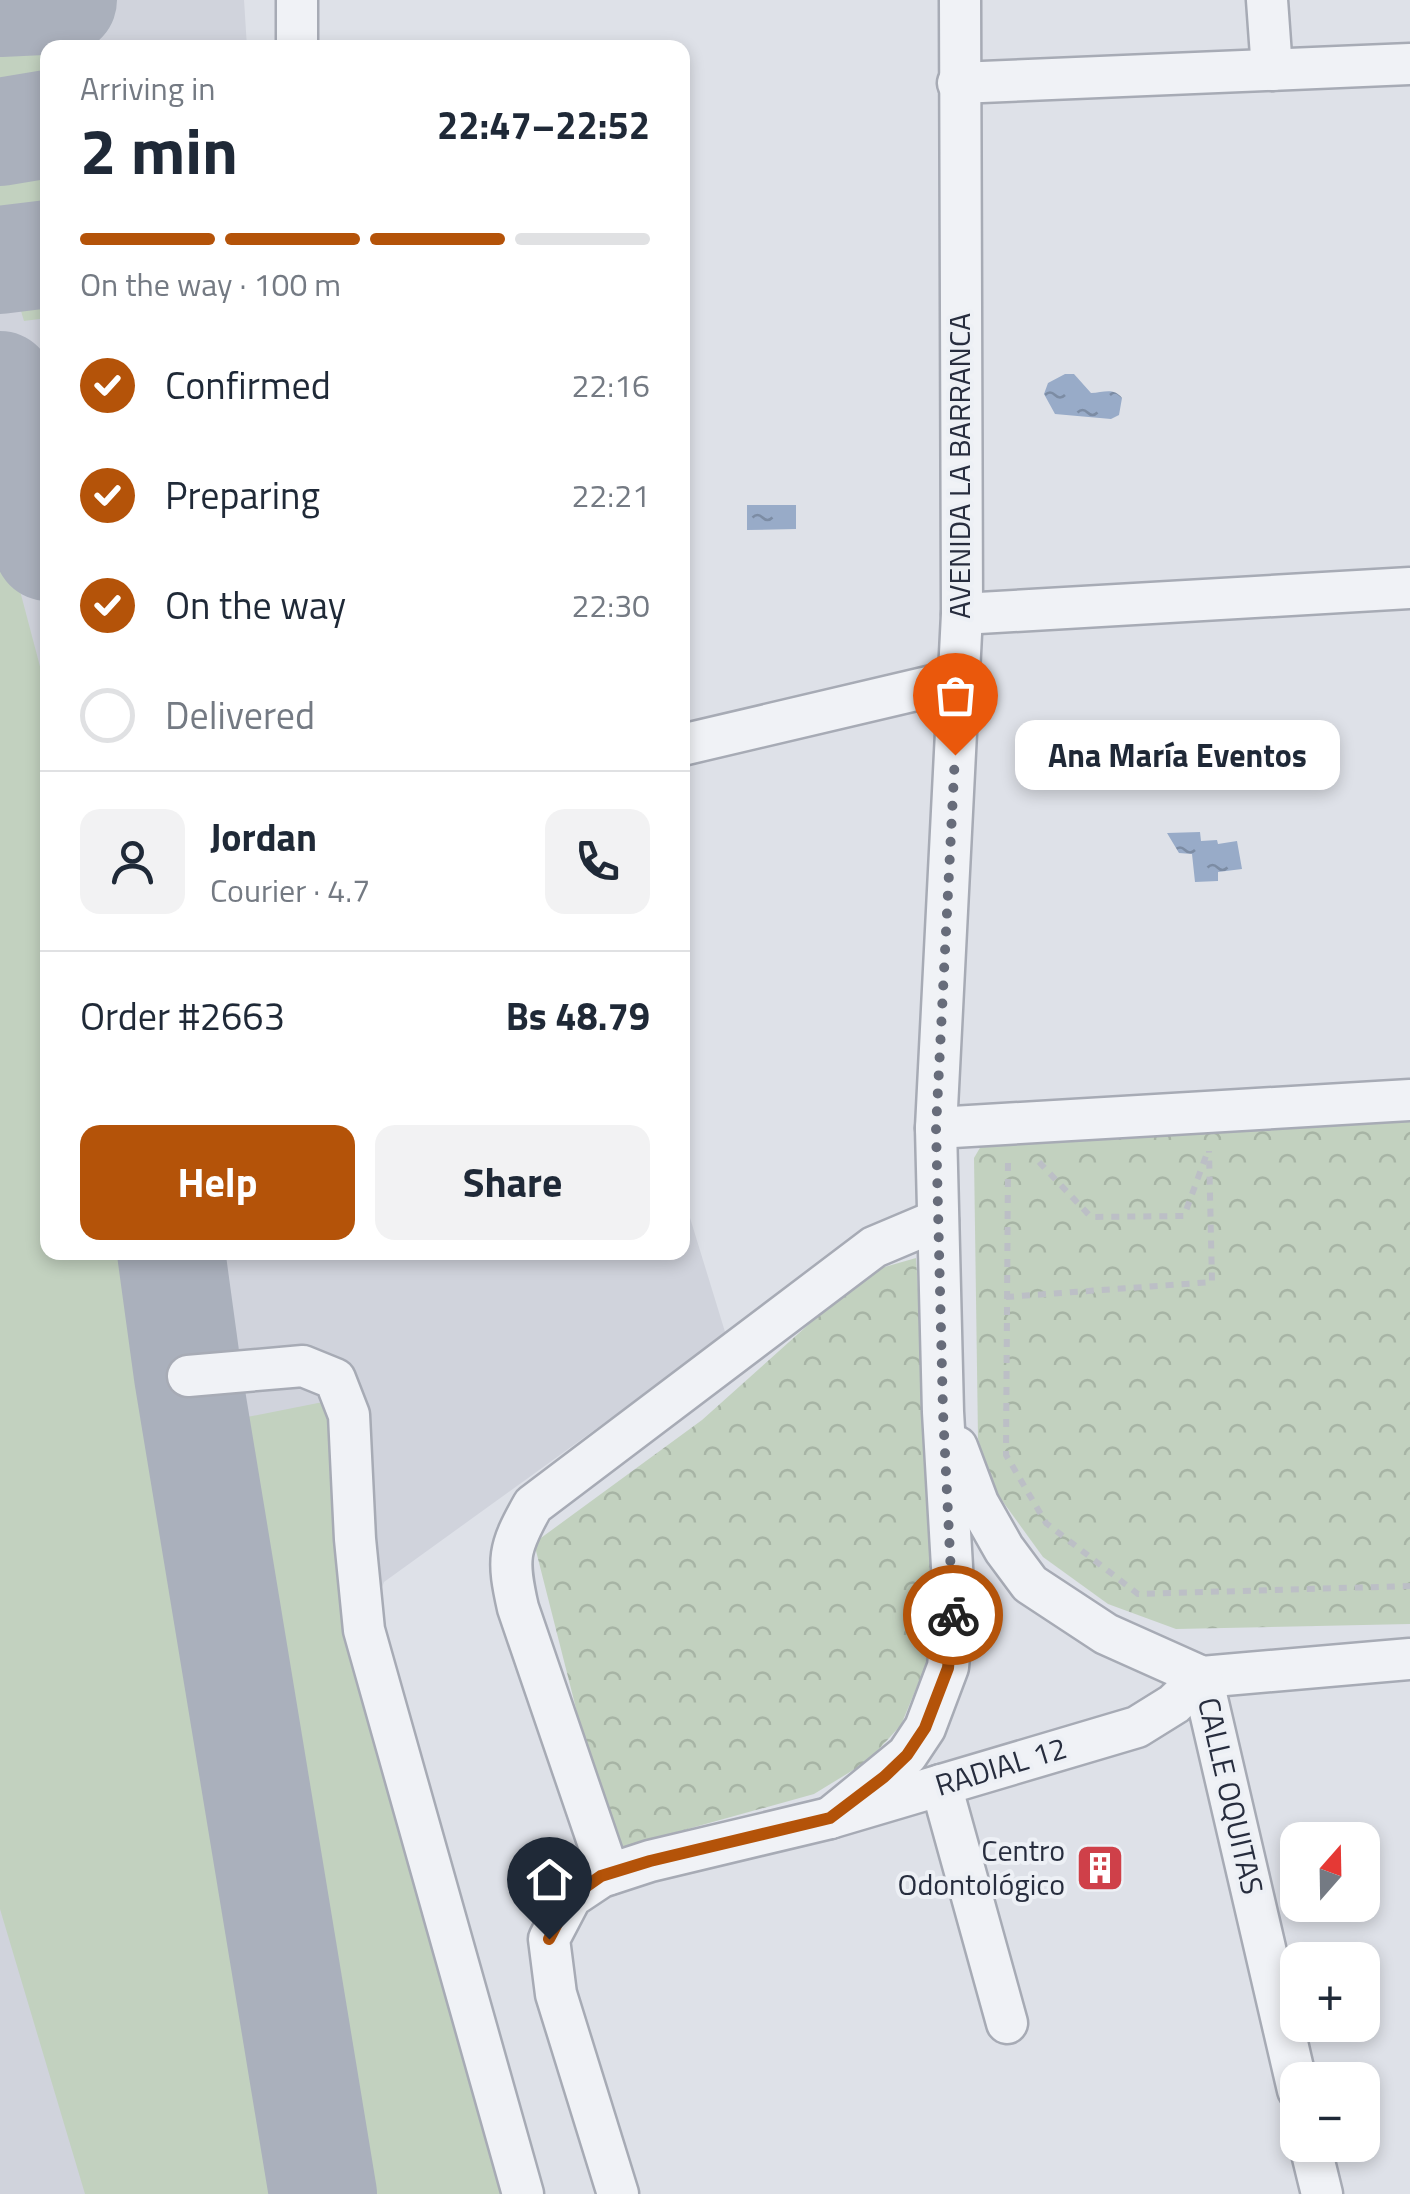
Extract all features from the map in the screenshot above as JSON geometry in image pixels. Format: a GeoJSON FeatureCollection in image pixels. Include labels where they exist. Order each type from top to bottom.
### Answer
{"type":"FeatureCollection","features":[{"type":"Feature","properties":{"kind":"street"},"geometry":{"type":"LineString","coordinates":[[297,0],[297,40]]}},
{"type":"Feature","properties":{"kind":"street","name":"AVENIDA LA BARRANCA"},"geometry":{"type":"LineString","coordinates":[[830,1818],[907,1755],[925,1728],[948,1668],[954,1601],[943,1412],[936,1128],[962,614],[960,0]]}},
{"type":"Feature","properties":{"kind":"street"},"geometry":{"type":"LineString","coordinates":[[1267,0],[1272,70]]}},
{"type":"Feature","properties":{"kind":"street"},"geometry":{"type":"LineString","coordinates":[[958,84],[1410,64]]}},
{"type":"Feature","properties":{"kind":"street"},"geometry":{"type":"LineString","coordinates":[[962,614],[1410,588]]}},
{"type":"Feature","properties":{"kind":"street"},"geometry":{"type":"LineString","coordinates":[[690,743],[958,680]]}},
{"type":"Feature","properties":{"kind":"street"},"geometry":{"type":"LineString","coordinates":[[936,1128],[1410,1100]]}},
{"type":"Feature","properties":{"kind":"street"},"geometry":{"type":"LineString","coordinates":[[609,1874],[518,1608],[510,1568],[514,1539],[533,1505],[874,1247],[938,1220]]}},
{"type":"Feature","properties":{"kind":"street"},"geometry":{"type":"LineString","coordinates":[[188,1376],[302,1366],[336,1379],[349,1415],[364,1630],[523,2194]]}},
{"type":"Feature","properties":{"kind":"street","name":"AVENIDA LA BARRANCA"},"geometry":{"type":"LineString","coordinates":[[943,1412],[978,1504],[1030,1584],[1106,1634],[1202,1677]]}},
{"type":"Feature","properties":{"kind":"street"},"geometry":{"type":"LineString","coordinates":[[1202,1677],[1410,1659]]}},
{"type":"Feature","properties":{"kind":"street","name":"RADIAL 12"},"geometry":{"type":"LineString","coordinates":[[618,2194],[556,1994],[549,1939],[571,1897],[609,1874],[650,1861],[830,1818],[1137,1726],[1174,1704],[1202,1677]]}},
{"type":"Feature","properties":{"kind":"street","name":"CALLE OQUITAS"},"geometry":{"type":"LineString","coordinates":[[1202,1677],[1291,2062]]}},
{"type":"Feature","properties":{"kind":"street"},"geometry":{"type":"LineString","coordinates":[[941,1786],[1007,2023]]}},
{"type":"Feature","properties":{"kind":"street"},"geometry":{"type":"LineString","coordinates":[[1314,2162],[1322,2194]]}},
{"type":"Feature","properties":{"kind":"path"},"geometry":{"type":"LineString","coordinates":[[1189,1152],[1227,1150]]}},
{"type":"Feature","properties":{"kind":"path"},"geometry":{"type":"LineString","coordinates":[[1054,1157],[1035,1158],[1091,1218],[1184,1216],[1208,1151]]}},
{"type":"Feature","properties":{"kind":"path"},"geometry":{"type":"LineString","coordinates":[[1006,1297],[1212,1282],[1208,1151]]}},
{"type":"Feature","properties":{"kind":"path"},"geometry":{"type":"LineString","coordinates":[[1022,1158],[1008,1159],[1006,1455],[1046,1523],[1138,1594],[1410,1586]]}},
{"type":"Feature","properties":{"kind":"shaded area"},"geometry":{"type":"Polygon","coordinates":[[[0,0],[244,0],[247,40],[40,40],[40,1260],[690,1260],[690,1218],[726,1335],[384,1582],[369,1622],[534,2194],[0,2194],[0,0]]]}},
{"type":"Feature","properties":{"kind":"green space"},"geometry":{"type":"Polygon","coordinates":[[[47,29],[54,40],[40,40],[40,111],[0,116],[0,31],[47,29]]]}},
{"type":"Feature","properties":{"kind":"green space"},"geometry":{"type":"Polygon","coordinates":[[[40,148],[40,248],[19,253],[0,252],[0,152],[40,148]]]}},
{"type":"Feature","properties":{"kind":"green space"},"geometry":{"type":"Polygon","coordinates":[[[40,268],[40,319],[24,321],[15,291],[24,271],[40,268]]]}},
{"type":"Feature","properties":{"kind":"green space"},"geometry":{"type":"Polygon","coordinates":[[[0,515],[40,666],[40,1260],[137,1260],[286,2194],[85,2194],[0,1909],[0,515]]]}},
{"type":"Feature","properties":{"kind":"green space"},"geometry":{"type":"Polygon","coordinates":[[[1410,1108],[1410,1624],[1176,1629],[1108,1604],[1043,1557],[990,1484],[978,1438],[974,1158],[981,1146],[996,1137],[1410,1108]]]}},
{"type":"Feature","properties":{"kind":"green space"},"geometry":{"type":"Polygon","coordinates":[[[916,1258],[932,1506],[930,1655],[901,1725],[868,1761],[814,1794],[612,1850],[534,1543],[702,1420],[867,1272],[916,1258]]]}},
{"type":"Feature","properties":{"kind":"green space"},"geometry":{"type":"Polygon","coordinates":[[[328,1401],[505,2194],[357,2194],[232,1420],[328,1401]]]}},
{"type":"Feature","properties":{"kind":"water"},"geometry":{"type":"Polygon","coordinates":[[[1074,374],[1091,393],[1119,395],[1119,415],[1111,419],[1055,414],[1044,394],[1048,383],[1074,374]]]}},
{"type":"Feature","properties":{"kind":"water"},"geometry":{"type":"Polygon","coordinates":[[[747,505],[796,505],[796,529],[747,530],[747,505]]]}},
{"type":"Feature","properties":{"kind":"water"},"geometry":{"type":"Polygon","coordinates":[[[1200,832],[1201,841],[1237,841],[1242,869],[1218,872],[1218,881],[1195,882],[1192,854],[1179,853],[1167,833],[1200,832]]]}},
{"type":"Feature","properties":{"kind":"taxiway"},"geometry":{"type":"LineString","coordinates":[[0,3],[63,0]]}},
{"type":"Feature","properties":{"kind":"taxiway"},"geometry":{"type":"LineString","coordinates":[[0,132],[40,125]]}},
{"type":"Feature","properties":{"kind":"taxiway"},"geometry":{"type":"LineString","coordinates":[[0,260],[40,255]]}},
{"type":"Feature","properties":{"kind":"taxiway"},"geometry":{"type":"LineString","coordinates":[[0,385],[40,520]]}},
{"type":"Feature","properties":{"kind":"taxiway"},"geometry":{"type":"LineString","coordinates":[[172,1260],[323,2194]]}},
{"type":"Feature","properties":{"kind":"way so far"},"geometry":{"type":"LineString","coordinates":[[953,1615],[936,1128],[955,755]]}},
{"type":"Feature","properties":{"kind":"place","name":"Ana María Eventos"},"geometry":{"type":"Point","coordinates":[955,755]}},
{"type":"Feature","properties":{"kind":"place","name":"Centro Odontológico"},"geometry":{"type":"Point","coordinates":[1100,1868]}},
{"type":"Feature","properties":{"kind":"route"},"geometry":{"type":"LineString","coordinates":[[549,1939],[571,1897],[601,1876],[830,1818],[884,1777],[907,1755],[925,1728],[948,1668],[953,1615]]}}]}
